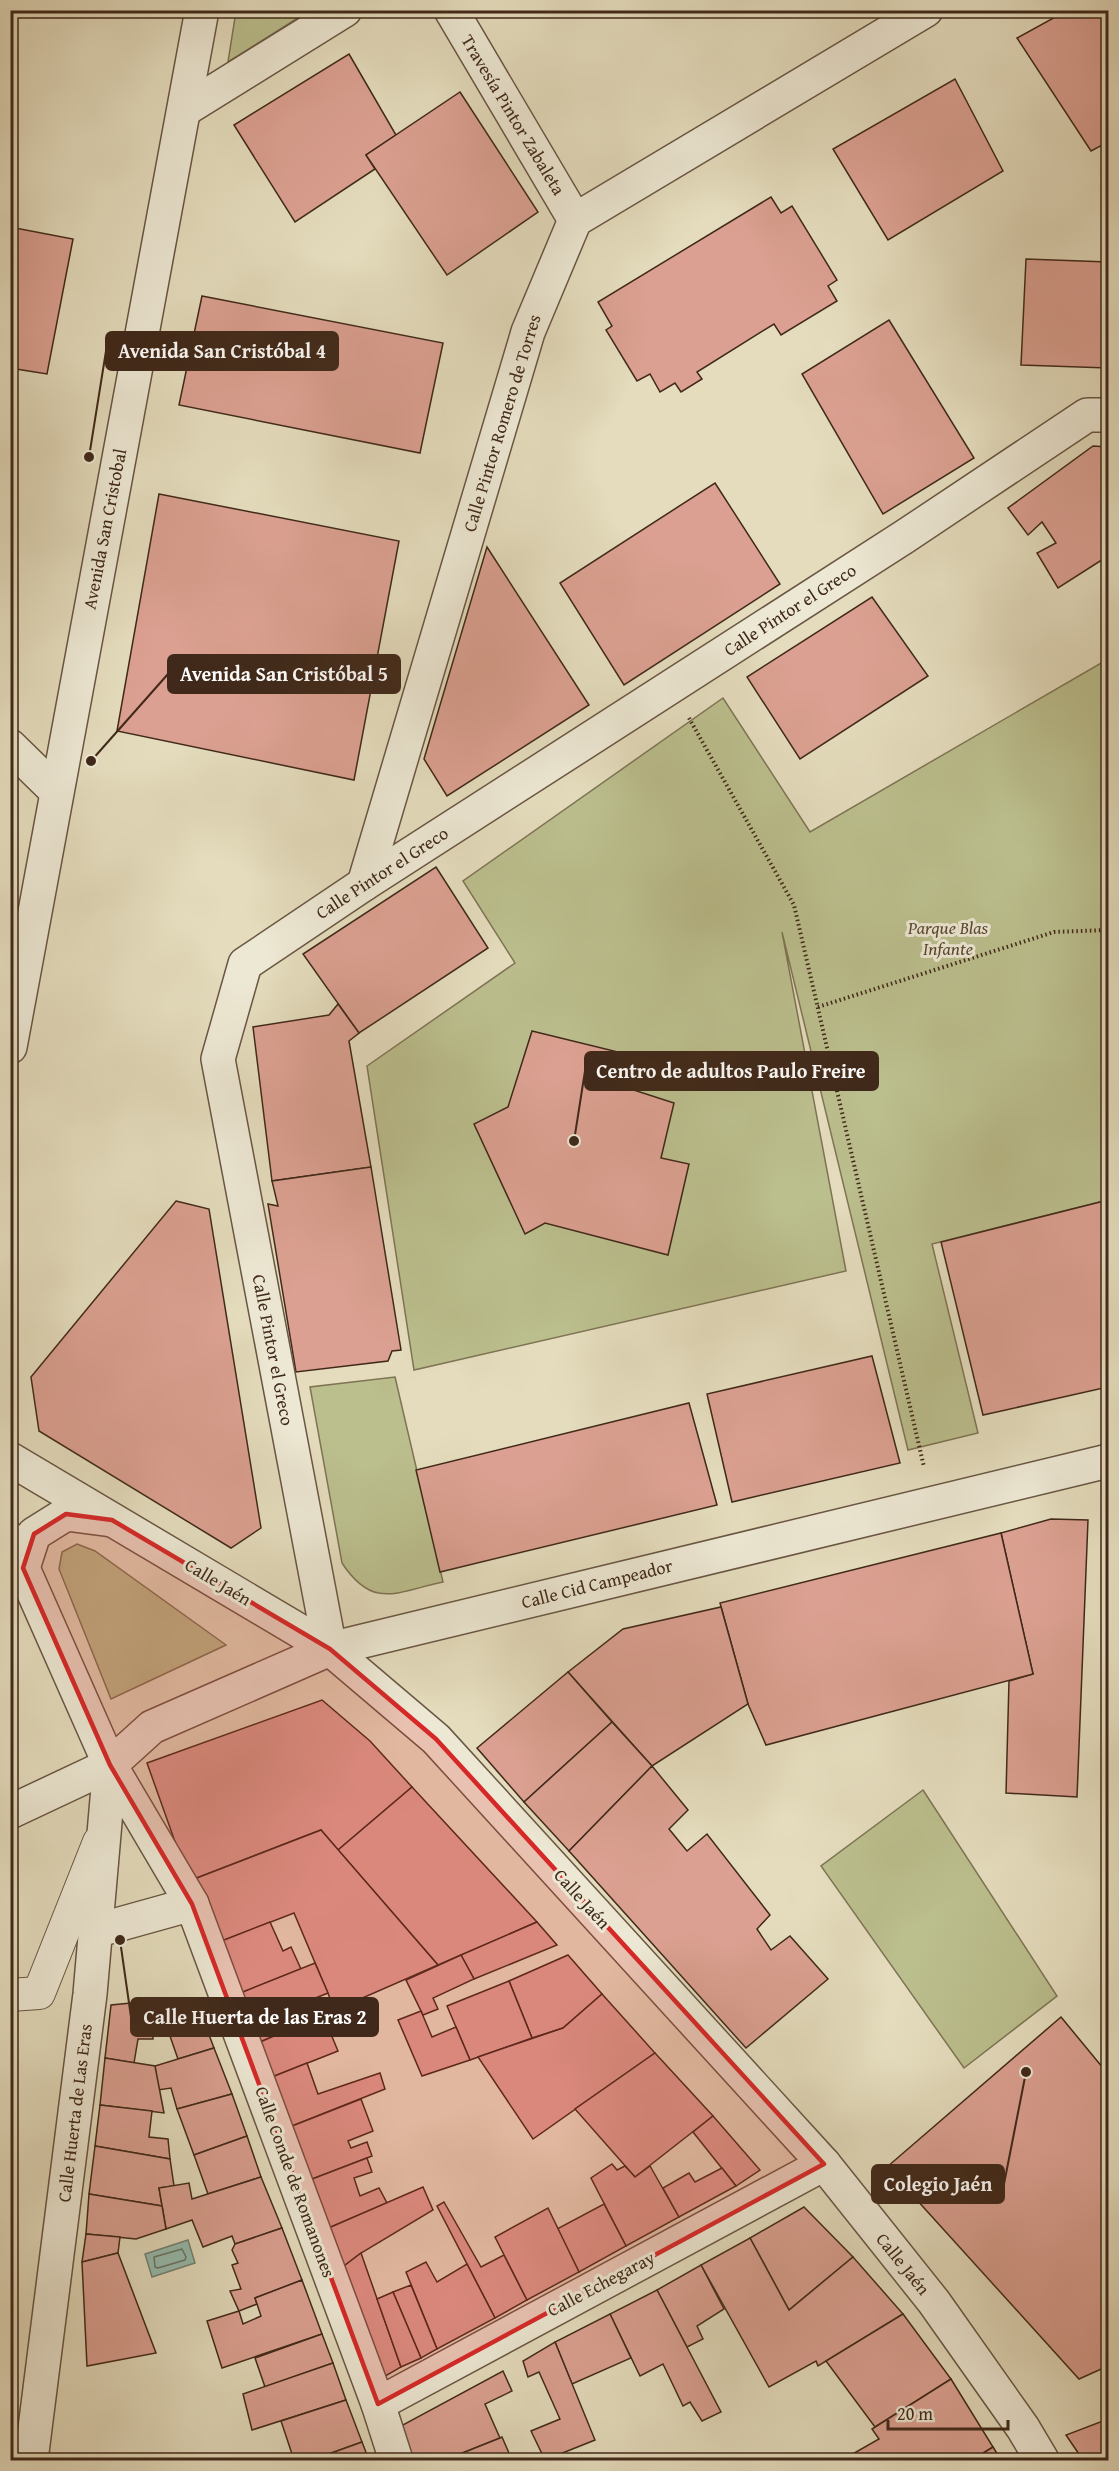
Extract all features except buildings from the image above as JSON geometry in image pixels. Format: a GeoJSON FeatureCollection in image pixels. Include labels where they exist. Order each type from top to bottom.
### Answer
{"type":"FeatureCollection","features":[{"type":"Feature","properties":{"kind":"street","name":"Avenida San Cristobal"},"geometry":{"type":"LineString","coordinates":[[10,1047],[202,10]]}},
{"type":"Feature","properties":{"kind":"street"},"geometry":{"type":"LineString","coordinates":[[184,110],[345,10]]}},
{"type":"Feature","properties":{"kind":"street","name":"Travesía Pintor Zabaleta"},"geometry":{"type":"LineString","coordinates":[[451,10],[575,220]]}},
{"type":"Feature","properties":{"kind":"street"},"geometry":{"type":"LineString","coordinates":[[575,220],[926,10]]}},
{"type":"Feature","properties":{"kind":"street","name":"Calle Pintor Romero de Torres"},"geometry":{"type":"LineString","coordinates":[[364,884],[528,332],[575,220]]}},
{"type":"Feature","properties":{"kind":"street","name":"Calle Pintor el Greco"},"geometry":{"type":"LineString","coordinates":[[330,1649],[218,1059],[245,964],[364,884],[671,687],[1087,415],[1108,415]]}},
{"type":"Feature","properties":{"kind":"street"},"geometry":{"type":"LineString","coordinates":[[10,746],[56,791]]}},
{"type":"Feature","properties":{"kind":"street","name":"Calle Jaén"},"geometry":{"type":"LineString","coordinates":[[10,1459],[330,1649],[436,1739],[824,2164],[934,2302],[1023,2428],[1042,2460]]}},
{"type":"Feature","properties":{"kind":"street","name":"Calle Cid Campeador"},"geometry":{"type":"LineString","coordinates":[[110,1765],[152,1727],[330,1649],[1108,1461]]}},
{"type":"Feature","properties":{"kind":"street"},"geometry":{"type":"LineString","coordinates":[[17,1554],[34,1534],[66,1514],[112,1520]]}},
{"type":"Feature","properties":{"kind":"street","name":"Calle Huerta de Las Eras"},"geometry":{"type":"LineString","coordinates":[[17,1554],[110,1765],[90,1994],[31,2460]]}},
{"type":"Feature","properties":{"kind":"street"},"geometry":{"type":"LineString","coordinates":[[10,1812],[110,1765]]}},
{"type":"Feature","properties":{"kind":"street","name":"Calle Conde de Romanones"},"geometry":{"type":"LineString","coordinates":[[110,1765],[192,1904],[378,2404],[396,2460]]}},
{"type":"Feature","properties":{"kind":"street"},"geometry":{"type":"LineString","coordinates":[[10,1995],[39,1993],[104,1829]]}},
{"type":"Feature","properties":{"kind":"street"},"geometry":{"type":"LineString","coordinates":[[95,1931],[192,1904]]}},
{"type":"Feature","properties":{"kind":"street","name":"Calle Echegaray"},"geometry":{"type":"LineString","coordinates":[[378,2404],[824,2164]]}},
{"type":"Feature","properties":{"kind":"path"},"geometry":{"type":"LineString","coordinates":[[671,687],[794,905],[920,1447],[930,1504]]}},
{"type":"Feature","properties":{"kind":"path"},"geometry":{"type":"LineString","coordinates":[[818,1006],[1054,932],[1108,930]]}},
{"type":"Feature","properties":{"kind":"highlighted area"},"geometry":{"type":"Polygon","coordinates":[[[66,1514],[112,1520],[330,1649],[436,1739],[824,2164],[378,2404],[192,1904],[110,1765],[23,1568],[34,1534],[66,1514]]]}},
{"type":"Feature","properties":{"kind":"green space"},"geometry":{"type":"Polygon","coordinates":[[[236,10],[309,11],[228,62],[236,10]]]}},
{"type":"Feature","properties":{"kind":"green space","name":"Parque Blas Infante"},"geometry":{"type":"Polygon","coordinates":[[[1108,659],[1108,1200],[932,1244],[978,1433],[908,1450],[782,932],[846,1271],[414,1370],[367,1066],[515,963],[463,881],[723,698],[810,832],[1108,659]]]}},
{"type":"Feature","properties":{"kind":"green space"},"geometry":{"type":"Polygon","coordinates":[[[395,1377],[443,1582],[386,1594],[364,1587],[353,1578],[342,1563],[310,1387],[395,1377]]]}},
{"type":"Feature","properties":{"kind":"green space"},"geometry":{"type":"Polygon","coordinates":[[[77,1544],[95,1551],[226,1645],[111,1699],[59,1569],[62,1552],[77,1544]]]}},
{"type":"Feature","properties":{"kind":"green space"},"geometry":{"type":"Polygon","coordinates":[[[923,1790],[1057,1996],[964,2068],[821,1866],[923,1790]]]}},
{"type":"Feature","properties":{"kind":"water"},"geometry":{"type":"Polygon","coordinates":[[[188,2240],[195,2263],[152,2277],[145,2254],[188,2240]]]}},
{"type":"Feature","properties":{"kind":"place","name":"Avenida San Cristóbal 4"},"geometry":{"type":"Point","coordinates":[89,457]}},
{"type":"Feature","properties":{"kind":"place","name":"Avenida San Cristóbal 5"},"geometry":{"type":"Point","coordinates":[91,761]}},
{"type":"Feature","properties":{"kind":"place","name":"Centro de adultos Paulo Freire"},"geometry":{"type":"Point","coordinates":[574,1141]}},
{"type":"Feature","properties":{"kind":"place","name":"Calle Huerta de las Eras 2"},"geometry":{"type":"Point","coordinates":[120,1940]}},
{"type":"Feature","properties":{"kind":"place","name":"Colegio Jaén"},"geometry":{"type":"Point","coordinates":[1026,2072]}}]}
